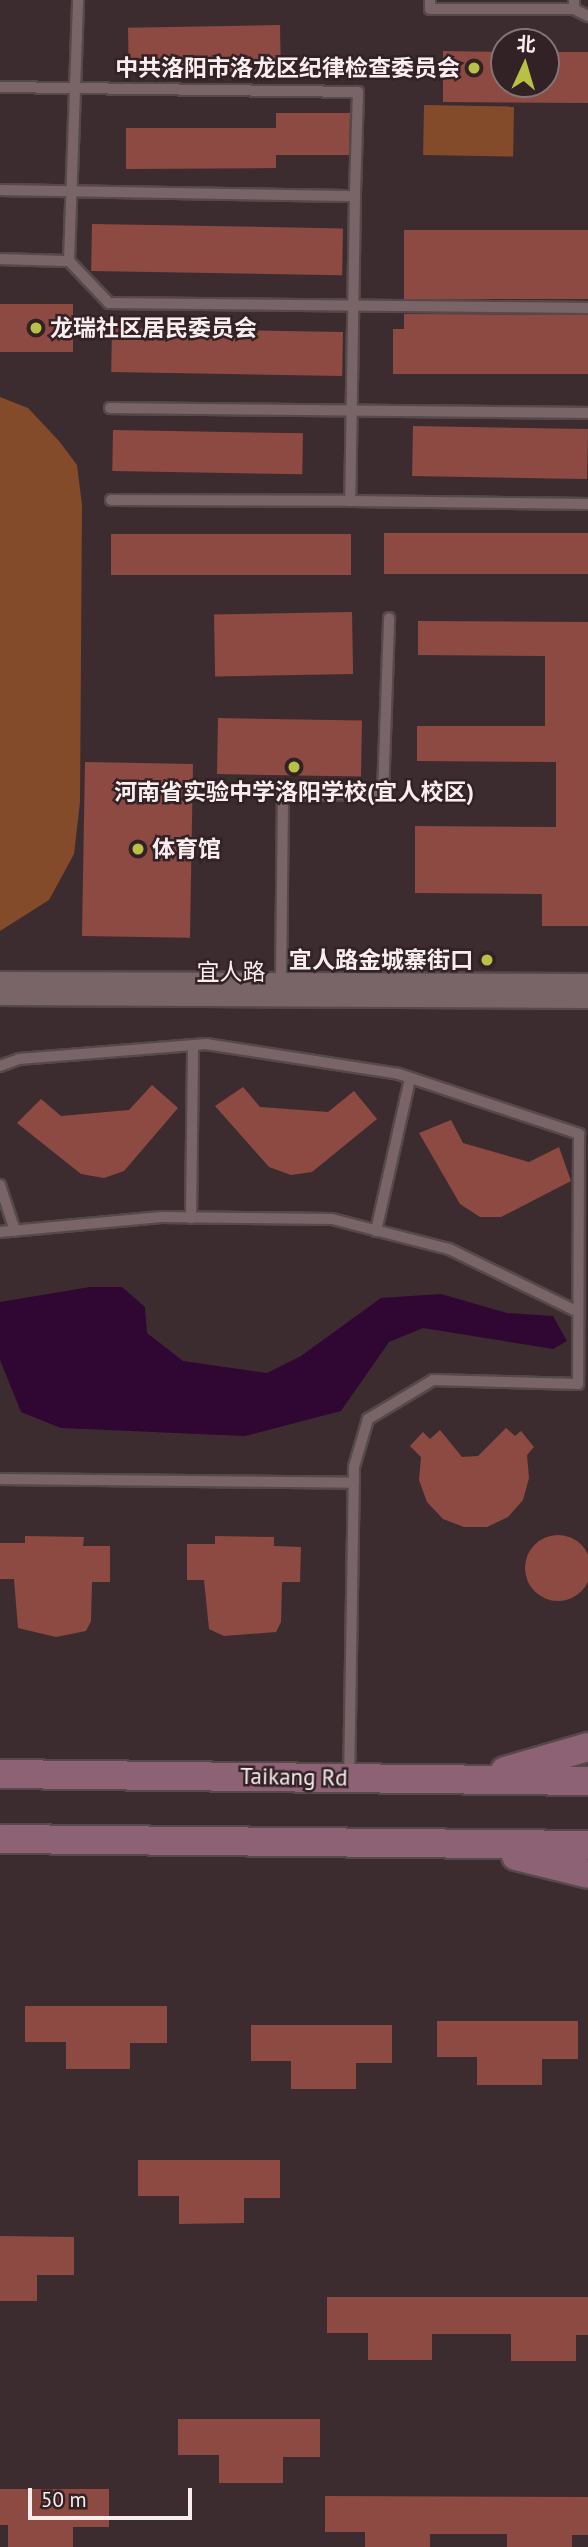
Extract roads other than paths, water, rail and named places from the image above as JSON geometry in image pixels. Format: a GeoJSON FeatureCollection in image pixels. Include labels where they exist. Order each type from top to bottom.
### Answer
{"type":"FeatureCollection","features":[{"type":"Feature","properties":{"kind":"main road"},"geometry":{"type":"LineString","coordinates":[[476,1779],[588,1747]]}},
{"type":"Feature","properties":{"kind":"main road","name":"Taikang Rd"},"geometry":{"type":"LineString","coordinates":[[0,1774],[588,1781]]}},
{"type":"Feature","properties":{"kind":"main road"},"geometry":{"type":"LineString","coordinates":[[0,1839],[588,1845]]}},
{"type":"Feature","properties":{"kind":"main road"},"geometry":{"type":"LineString","coordinates":[[469,1844],[588,1874]]}},
{"type":"Feature","properties":{"kind":"street","name":"宜人路"},"geometry":{"type":"LineString","coordinates":[[0,981],[588,998]]}},
{"type":"Feature","properties":{"kind":"street","name":"宜人路"},"geometry":{"type":"LineString","coordinates":[[0,995],[588,983]]}},
{"type":"Feature","properties":{"kind":"lane"},"geometry":{"type":"LineString","coordinates":[[69,261],[78,0]]}},
{"type":"Feature","properties":{"kind":"lane"},"geometry":{"type":"LineString","coordinates":[[430,0],[430,9],[574,5],[588,16]]}},
{"type":"Feature","properties":{"kind":"lane"},"geometry":{"type":"LineString","coordinates":[[0,87],[358,92],[351,501]]}},
{"type":"Feature","properties":{"kind":"lane"},"geometry":{"type":"LineString","coordinates":[[0,190],[355,196]]}},
{"type":"Feature","properties":{"kind":"lane"},"geometry":{"type":"LineString","coordinates":[[0,259],[69,261],[109,303],[588,308]]}},
{"type":"Feature","properties":{"kind":"lane"},"geometry":{"type":"LineString","coordinates":[[110,408],[588,413]]}},
{"type":"Feature","properties":{"kind":"lane"},"geometry":{"type":"LineString","coordinates":[[111,500],[588,504]]}},
{"type":"Feature","properties":{"kind":"lane"},"geometry":{"type":"LineString","coordinates":[[281,989],[283,795],[383,794],[389,618]]}},
{"type":"Feature","properties":{"kind":"lane"},"geometry":{"type":"LineString","coordinates":[[191,1217],[193,1045]]}},
{"type":"Feature","properties":{"kind":"lane"},"geometry":{"type":"LineString","coordinates":[[0,1066],[19,1059],[193,1045],[410,1079],[579,1134],[578,1384],[433,1380],[368,1419],[354,1483],[349,1778]]}},
{"type":"Feature","properties":{"kind":"lane"},"geometry":{"type":"LineString","coordinates":[[376,1231],[410,1079]]}},
{"type":"Feature","properties":{"kind":"lane"},"geometry":{"type":"LineString","coordinates":[[0,1185],[15,1231]]}},
{"type":"Feature","properties":{"kind":"lane"},"geometry":{"type":"LineString","coordinates":[[0,1233],[191,1217],[332,1219],[449,1249],[578,1312]]}},
{"type":"Feature","properties":{"kind":"lane"},"geometry":{"type":"LineString","coordinates":[[0,1479],[354,1483]]}},
{"type":"Feature","properties":{"kind":"place","name":"中共洛阳市洛龙区纪律检查委员会"},"geometry":{"type":"Point","coordinates":[474,68]}},
{"type":"Feature","properties":{"kind":"place","name":"龙瑞社区居民委员会"},"geometry":{"type":"Point","coordinates":[36,328]}},
{"type":"Feature","properties":{"kind":"place","name":"河南省实验中学洛阳学校(宜人校区)"},"geometry":{"type":"Point","coordinates":[294,767]}},
{"type":"Feature","properties":{"kind":"place","name":"体育馆"},"geometry":{"type":"Point","coordinates":[138,849]}},
{"type":"Feature","properties":{"kind":"place","name":"宜人路金城寨街口"},"geometry":{"type":"Point","coordinates":[487,960]}}]}
